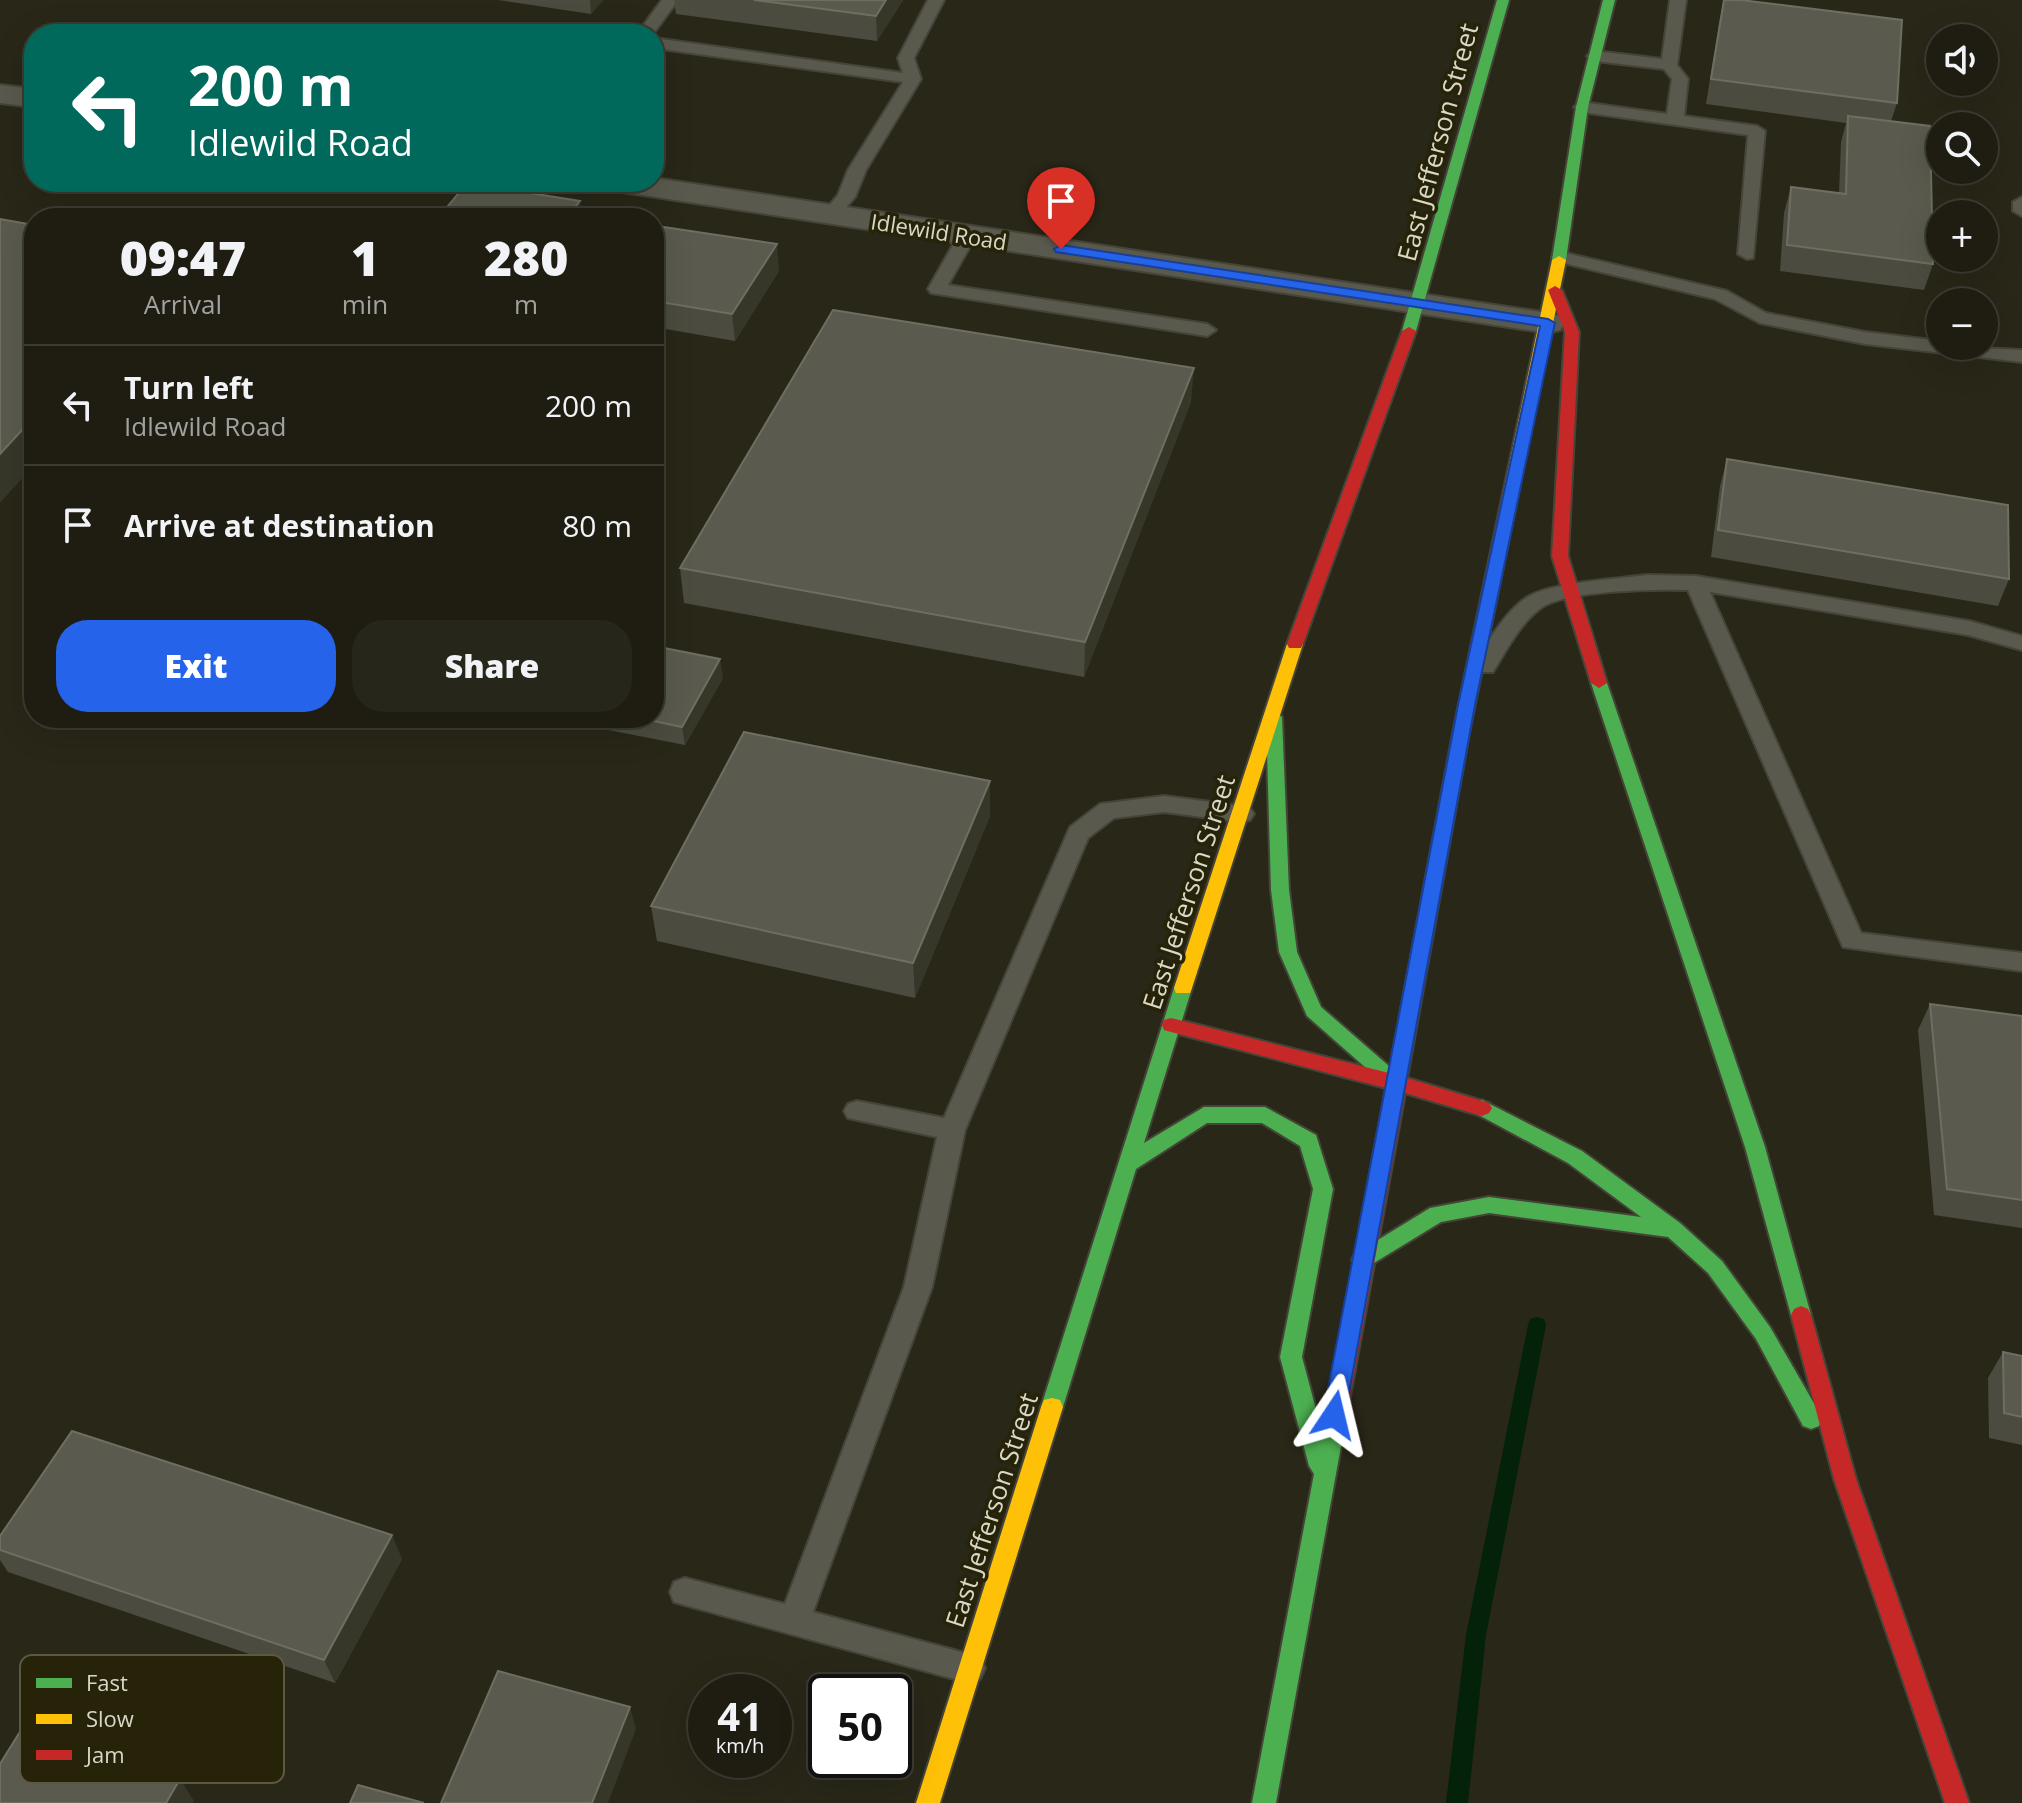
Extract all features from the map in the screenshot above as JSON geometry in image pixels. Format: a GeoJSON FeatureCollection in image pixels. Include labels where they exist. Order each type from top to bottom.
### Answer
{"type":"FeatureCollection","features":[{"type":"Feature","properties":{"kind":"main road","name":"East Jefferson Street"},"geometry":{"type":"LineString","coordinates":[[928,1803],[1171,1025],[1295,645],[1420,302],[1503,0]]}},
{"type":"Feature","properties":{"kind":"main road"},"geometry":{"type":"LineString","coordinates":[[1264,1803],[1394,1082],[1466,705],[1555,290],[1582,107],[1609,0]]}},
{"type":"Feature","properties":{"kind":"main road"},"geometry":{"type":"LineString","coordinates":[[1555,290],[1572,332],[1560,556],[1609,717],[1755,1147],[1845,1479],[1957,1802]]}},
{"type":"Feature","properties":{"kind":"main road"},"geometry":{"type":"LineString","coordinates":[[1274,717],[1280,890],[1288,952],[1314,1011],[1394,1082]]}},
{"type":"Feature","properties":{"kind":"main road"},"geometry":{"type":"LineString","coordinates":[[1171,1025],[1394,1082],[1485,1109],[1575,1157],[1673,1229],[1715,1267],[1763,1333],[1845,1479]]}},
{"type":"Feature","properties":{"kind":"main road"},"geometry":{"type":"LineString","coordinates":[[1128,1164],[1204,1115],[1265,1115],[1309,1141],[1323,1189],[1291,1357],[1323,1476]]}},
{"type":"Feature","properties":{"kind":"main road"},"geometry":{"type":"LineString","coordinates":[[1362,1260],[1437,1214],[1489,1205],[1673,1229]]}},
{"type":"Feature","properties":{"kind":"street"},"geometry":{"type":"LineString","coordinates":[[0,94],[24,97]]}},
{"type":"Feature","properties":{"kind":"street","name":"Idlewild Road"},"geometry":{"type":"LineString","coordinates":[[664,189],[1548,323]]}},
{"type":"Feature","properties":{"kind":"lane"},"geometry":{"type":"LineString","coordinates":[[652,24],[670,0]]}},
{"type":"Feature","properties":{"kind":"lane"},"geometry":{"type":"LineString","coordinates":[[913,79],[906,58],[936,0]]}},
{"type":"Feature","properties":{"kind":"lane"},"geometry":{"type":"LineString","coordinates":[[1669,65],[1678,0]]}},
{"type":"Feature","properties":{"kind":"lane"},"geometry":{"type":"LineString","coordinates":[[664,44],[913,79]]}},
{"type":"Feature","properties":{"kind":"lane"},"geometry":{"type":"LineString","coordinates":[[1595,56],[1669,65],[1680,79],[1675,119]]}},
{"type":"Feature","properties":{"kind":"lane"},"geometry":{"type":"LineString","coordinates":[[831,214],[846,197],[857,170],[913,79]]}},
{"type":"Feature","properties":{"kind":"lane"},"geometry":{"type":"LineString","coordinates":[[1582,107],[1757,131],[1747,254]]}},
{"type":"Feature","properties":{"kind":"lane"},"geometry":{"type":"LineString","coordinates":[[2022,202],[2022,211]]}},
{"type":"Feature","properties":{"kind":"lane"},"geometry":{"type":"LineString","coordinates":[[967,236],[937,289],[1207,330]]}},
{"type":"Feature","properties":{"kind":"lane"},"geometry":{"type":"LineString","coordinates":[[1561,257],[1721,295],[1760,317],[1865,338],[2022,356]]}},
{"type":"Feature","properties":{"kind":"lane"},"geometry":{"type":"LineString","coordinates":[[1466,705],[1496,645],[1534,602],[1571,591],[1647,582],[1696,583],[1969,628],[2022,643]]}},
{"type":"Feature","properties":{"kind":"lane"},"geometry":{"type":"LineString","coordinates":[[1696,583],[1852,941],[2022,962]]}},
{"type":"Feature","properties":{"kind":"lane"},"geometry":{"type":"LineString","coordinates":[[794,1621],[918,1287],[952,1130],[1078,833],[1108,810],[1164,804],[1242,814]]}},
{"type":"Feature","properties":{"kind":"lane"},"geometry":{"type":"LineString","coordinates":[[857,1111],[952,1130]]}},
{"type":"Feature","properties":{"kind":"lane"},"geometry":{"type":"LineString","coordinates":[[685,1592],[969,1668]]}},
{"type":"Feature","properties":{"kind":"building"},"geometry":{"type":"Polygon","coordinates":[[[754,0],[886,0],[876,16],[754,0]]]}},
{"type":"Feature","properties":{"kind":"building"},"geometry":{"type":"Polygon","coordinates":[[[1724,0],[1902,20],[1897,103],[1711,79],[1724,0]]]}},
{"type":"Feature","properties":{"kind":"building"},"geometry":{"type":"Polygon","coordinates":[[[1848,116],[1926,126],[1926,184],[1931,184],[1932,200],[1926,200],[1926,263],[1787,245],[1791,187],[1846,194],[1848,116]]]}},
{"type":"Feature","properties":{"kind":"building"},"geometry":{"type":"Polygon","coordinates":[[[460,192],[524,192],[580,201],[574,208],[446,208],[460,192]]]}},
{"type":"Feature","properties":{"kind":"building"},"geometry":{"type":"Polygon","coordinates":[[[0,219],[24,223],[24,428],[0,454],[0,219]]]}},
{"type":"Feature","properties":{"kind":"building"},"geometry":{"type":"Polygon","coordinates":[[[664,227],[777,244],[732,314],[664,303],[664,227]]]}},
{"type":"Feature","properties":{"kind":"building"},"geometry":{"type":"Polygon","coordinates":[[[833,310],[1194,368],[1085,642],[680,568],[833,310]]]}},
{"type":"Feature","properties":{"kind":"building"},"geometry":{"type":"Polygon","coordinates":[[[1727,459],[2008,505],[2009,579],[1718,530],[1727,459]]]}},
{"type":"Feature","properties":{"kind":"building"},"geometry":{"type":"Polygon","coordinates":[[[664,648],[720,659],[682,727],[664,723],[664,648]]]}},
{"type":"Feature","properties":{"kind":"building"},"geometry":{"type":"Polygon","coordinates":[[[744,732],[990,781],[913,963],[651,906],[744,732]]]}},
{"type":"Feature","properties":{"kind":"building"},"geometry":{"type":"Polygon","coordinates":[[[1930,1004],[2022,1016],[2022,1200],[1947,1189],[1930,1004]]]}},
{"type":"Feature","properties":{"kind":"building"},"geometry":{"type":"Polygon","coordinates":[[[2003,1352],[2022,1356],[2022,1417],[2004,1413],[2003,1352]]]}},
{"type":"Feature","properties":{"kind":"building"},"geometry":{"type":"Polygon","coordinates":[[[72,1431],[392,1535],[324,1660],[0,1550],[0,1536],[72,1431]]]}},
{"type":"Feature","properties":{"kind":"building"},"geometry":{"type":"Polygon","coordinates":[[[498,1671],[630,1707],[592,1803],[441,1803],[498,1671]]]}},
{"type":"Feature","properties":{"kind":"building"},"geometry":{"type":"Polygon","coordinates":[[[20,1732],[20,1783],[178,1783],[166,1803],[0,1803],[0,1764],[20,1732]]]}},
{"type":"Feature","properties":{"kind":"building"},"geometry":{"type":"Polygon","coordinates":[[[358,1785],[424,1803],[350,1803],[358,1785]]]}},
{"type":"Feature","properties":{"kind":"waterway"},"geometry":{"type":"LineString","coordinates":[[1457,1803],[1476,1635],[1537,1325]]}},
{"type":"Feature","properties":{"kind":"traffic: fast"},"geometry":{"type":"LineString","coordinates":[[1409,331],[1503,0]]}},
{"type":"Feature","properties":{"kind":"traffic: fast"},"geometry":{"type":"LineString","coordinates":[[1559,260],[1582,107],[1609,0]]}},
{"type":"Feature","properties":{"kind":"traffic: fast"},"geometry":{"type":"LineString","coordinates":[[1599,683],[1755,1147],[1801,1315]]}},
{"type":"Feature","properties":{"kind":"traffic: fast"},"geometry":{"type":"LineString","coordinates":[[1274,717],[1280,890],[1288,952],[1314,1011],[1390,1078]]}},
{"type":"Feature","properties":{"kind":"traffic: fast"},"geometry":{"type":"LineString","coordinates":[[1052,1407],[1183,988]]}},
{"type":"Feature","properties":{"kind":"traffic: fast"},"geometry":{"type":"LineString","coordinates":[[1482,1108],[1575,1157],[1673,1229],[1715,1267],[1763,1333],[1811,1419]]}},
{"type":"Feature","properties":{"kind":"traffic: fast"},"geometry":{"type":"LineString","coordinates":[[1128,1164],[1204,1115],[1265,1115],[1309,1141],[1323,1189],[1291,1357],[1320,1466]]}},
{"type":"Feature","properties":{"kind":"traffic: fast"},"geometry":{"type":"LineString","coordinates":[[1362,1260],[1437,1214],[1489,1205],[1669,1229]]}},
{"type":"Feature","properties":{"kind":"traffic: fast"},"geometry":{"type":"LineString","coordinates":[[1264,1803],[1337,1408]]}},
{"type":"Feature","properties":{"kind":"traffic: slow"},"geometry":{"type":"LineString","coordinates":[[1462,728],[1559,260]]}},
{"type":"Feature","properties":{"kind":"traffic: slow"},"geometry":{"type":"LineString","coordinates":[[1183,988],[1295,644]]}},
{"type":"Feature","properties":{"kind":"traffic: slow"},"geometry":{"type":"LineString","coordinates":[[928,1803],[1052,1407]]}},
{"type":"Feature","properties":{"kind":"traffic: jam"},"geometry":{"type":"LineString","coordinates":[[1555,290],[1572,332],[1560,556],[1599,683]]}},
{"type":"Feature","properties":{"kind":"traffic: jam"},"geometry":{"type":"LineString","coordinates":[[1295,644],[1409,331]]}},
{"type":"Feature","properties":{"kind":"traffic: jam"},"geometry":{"type":"LineString","coordinates":[[1337,1408],[1462,728]]}},
{"type":"Feature","properties":{"kind":"traffic: jam"},"geometry":{"type":"LineString","coordinates":[[1171,1025],[1394,1082],[1482,1108]]}},
{"type":"Feature","properties":{"kind":"traffic: jam"},"geometry":{"type":"LineString","coordinates":[[1801,1315],[1845,1479],[1957,1803]]}},
{"type":"Feature","properties":{"kind":"route"},"geometry":{"type":"LineString","coordinates":[[1061,249],[1548,323],[1466,705],[1334,1415]]}}]}
